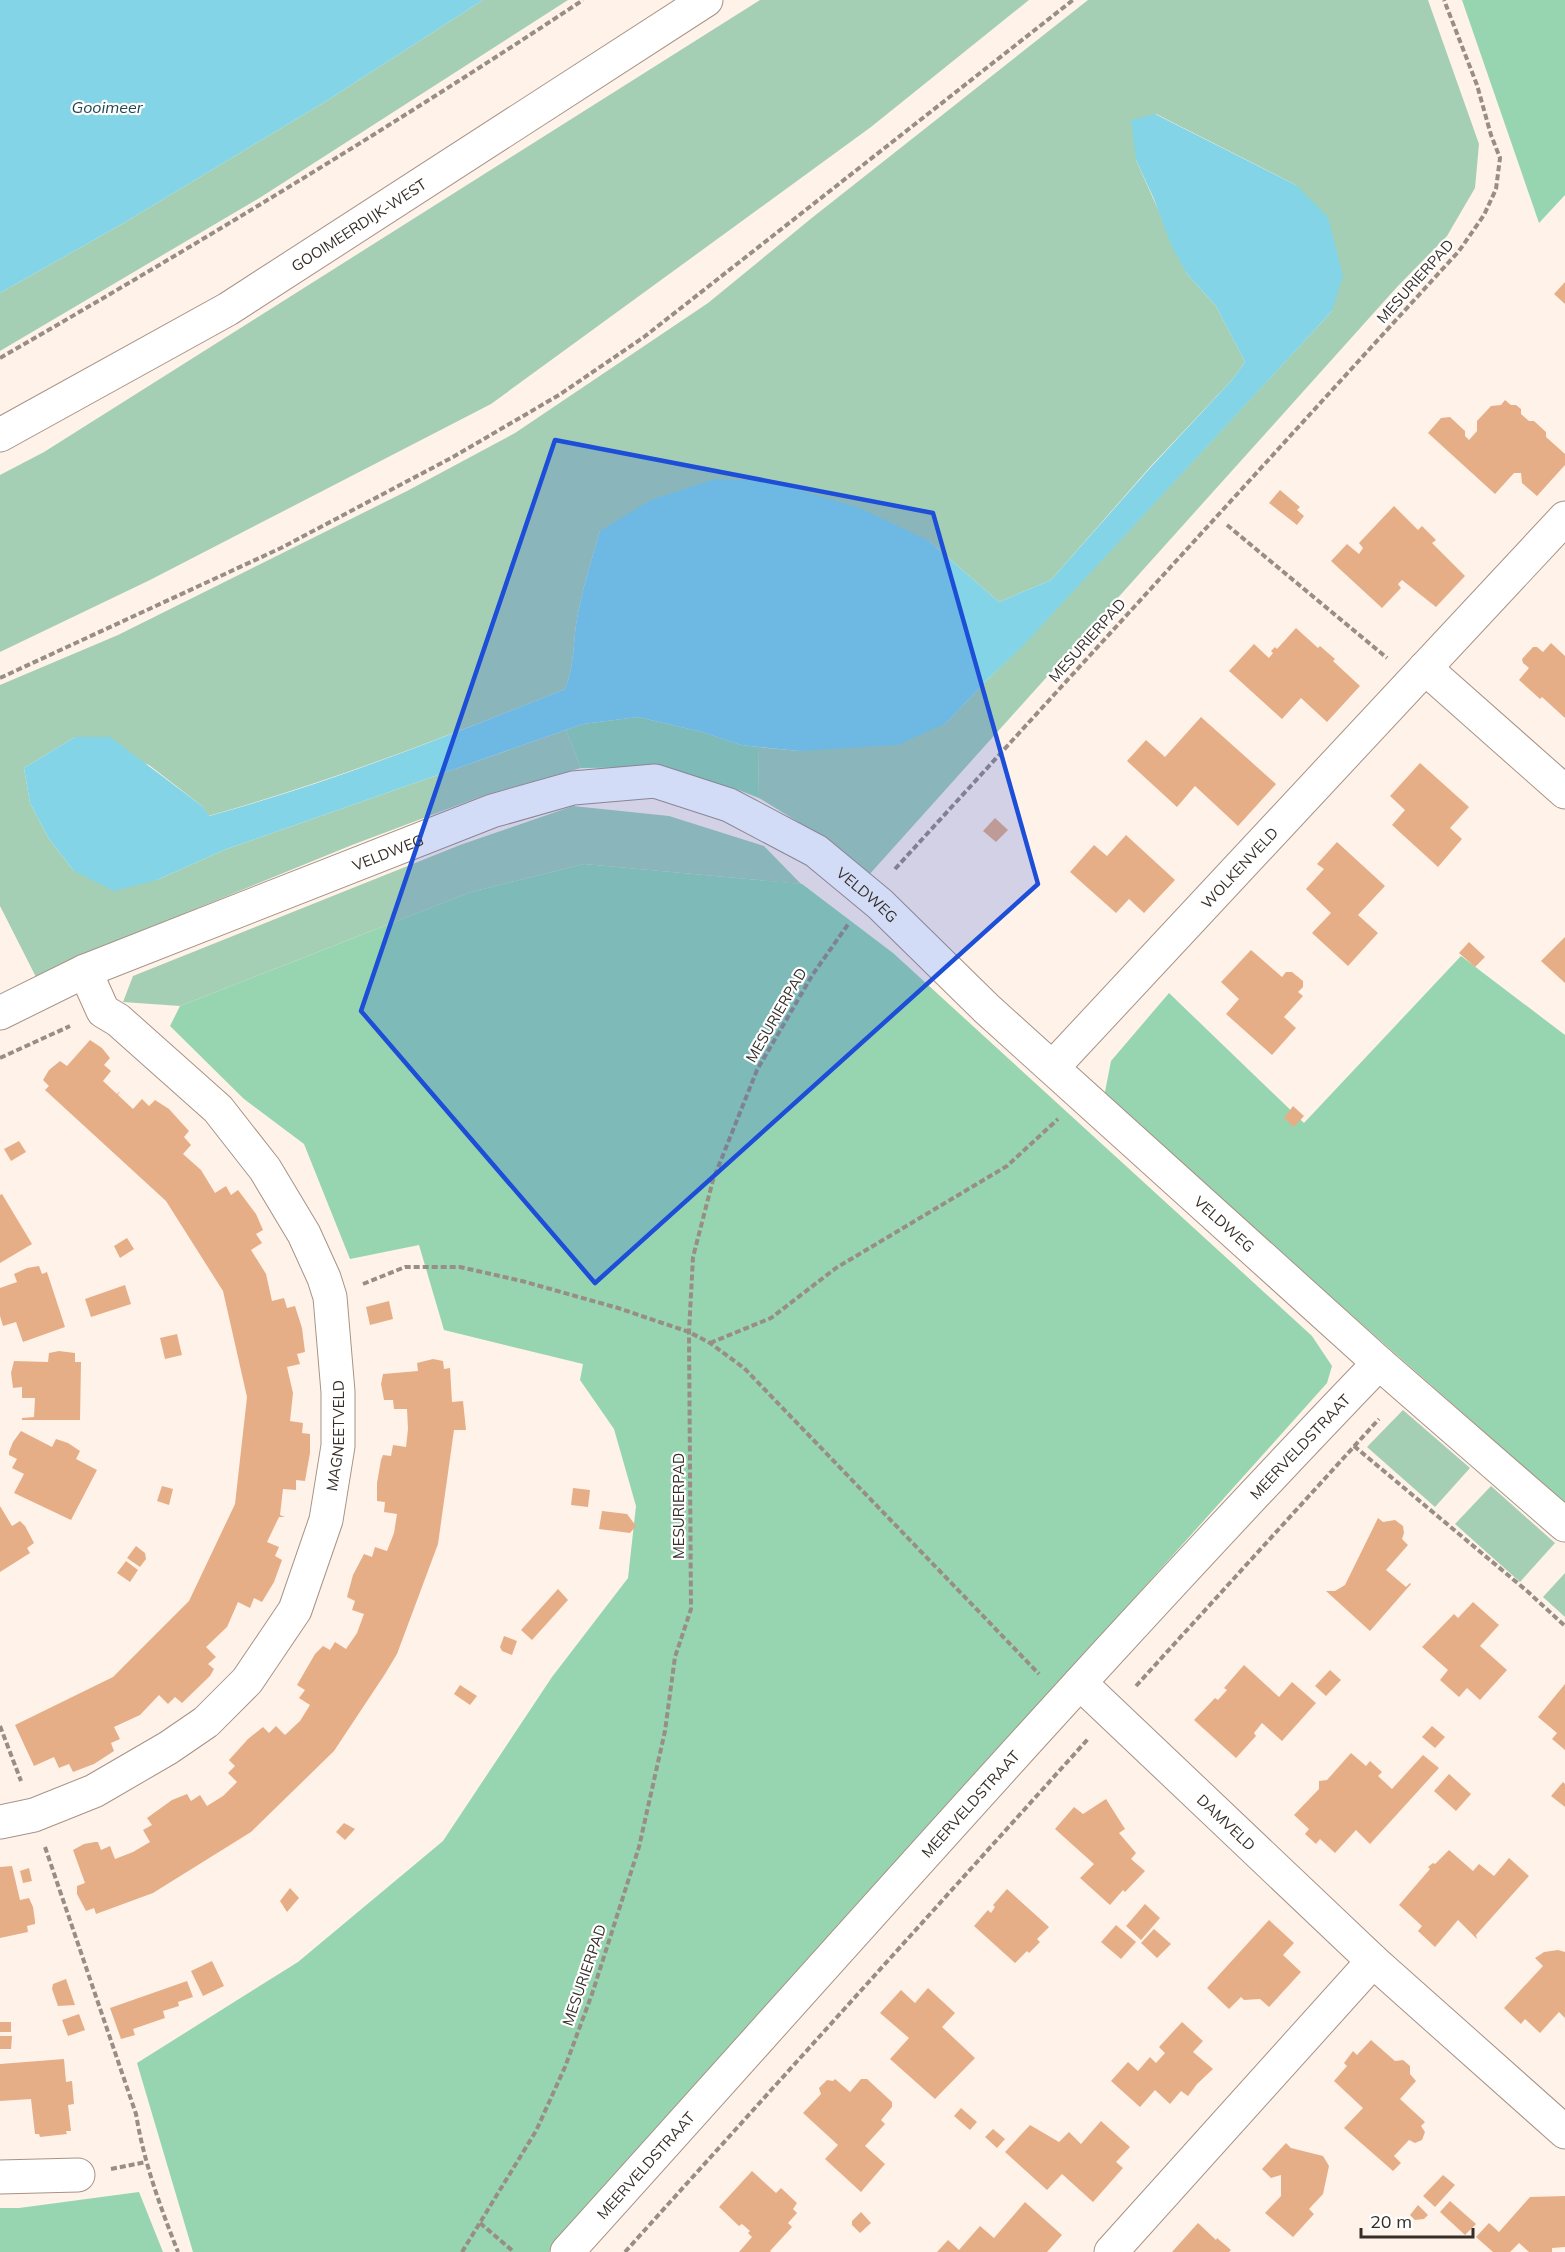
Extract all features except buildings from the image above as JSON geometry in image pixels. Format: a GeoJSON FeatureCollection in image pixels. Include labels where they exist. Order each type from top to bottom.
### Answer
{"type":"FeatureCollection","features":[{"type":"Feature","properties":{"kind":"street","name":"GOOIMEERDIJK-WEST"},"geometry":{"type":"LineString","coordinates":[[0,435],[228,309],[706,0]]}},
{"type":"Feature","properties":{"kind":"street","name":"WOLKENVELD"},"geometry":{"type":"LineString","coordinates":[[1053,1066],[1565,518]]}},
{"type":"Feature","properties":{"kind":"street"},"geometry":{"type":"LineString","coordinates":[[1419,674],[1565,792]]}},
{"type":"Feature","properties":{"kind":"street","name":"VELDWEG"},"geometry":{"type":"LineString","coordinates":[[0,1012],[85,971],[492,811],[573,788],[655,781],[729,805],[816,851],[870,896],[987,1010],[1053,1066],[1379,1363],[1565,1525]]}},
{"type":"Feature","properties":{"kind":"street","name":"MAGNEETVELD"},"geometry":{"type":"LineString","coordinates":[[0,1822],[34,1815],[94,1791],[168,1748],[206,1722],[247,1681],[295,1610],[326,1520],[338,1446],[338,1392],[330,1297],[304,1234],[265,1169],[218,1109],[118,1020],[104,1011],[85,971]]}},
{"type":"Feature","properties":{"kind":"street","name":"MEERVELDSTRAAT"},"geometry":{"type":"LineString","coordinates":[[567,2252],[1073,1691],[1293,1452],[1379,1363]]}},
{"type":"Feature","properties":{"kind":"street","name":"DAMVELD"},"geometry":{"type":"LineString","coordinates":[[1073,1691],[1112,1712],[1373,1961],[1565,2132]]}},
{"type":"Feature","properties":{"kind":"street"},"geometry":{"type":"LineString","coordinates":[[1111,2252],[1373,1961]]}},
{"type":"Feature","properties":{"kind":"street"},"geometry":{"type":"LineString","coordinates":[[0,2177],[78,2175]]}},
{"type":"Feature","properties":{"kind":"path"},"geometry":{"type":"LineString","coordinates":[[0,358],[127,285],[460,81],[583,0]]}},
{"type":"Feature","properties":{"kind":"path"},"geometry":{"type":"LineString","coordinates":[[0,678],[281,548],[453,457],[559,395],[653,330],[1073,0]]}},
{"type":"Feature","properties":{"kind":"path","name":"MESURIERPAD"},"geometry":{"type":"LineString","coordinates":[[462,2252],[536,2131],[565,2067],[592,1994],[639,1847],[665,1731],[675,1657],[691,1609],[689,1332],[693,1257],[713,1180],[757,1070],[813,974],[870,896],[1451,260],[1485,215],[1496,189],[1500,158],[1491,135],[1478,85],[1444,0]]}},
{"type":"Feature","properties":{"kind":"path"},"geometry":{"type":"LineString","coordinates":[[1227,525],[1419,674]]}},
{"type":"Feature","properties":{"kind":"path"},"geometry":{"type":"LineString","coordinates":[[0,1058],[104,1011]]}},
{"type":"Feature","properties":{"kind":"path"},"geometry":{"type":"LineString","coordinates":[[710,1343],[771,1318],[836,1268],[1007,1166],[1050,1127],[1080,1093]]}},
{"type":"Feature","properties":{"kind":"path"},"geometry":{"type":"LineString","coordinates":[[330,1297],[405,1267],[460,1267],[597,1302],[689,1332],[710,1343],[744,1368],[1073,1691]]}},
{"type":"Feature","properties":{"kind":"path"},"geometry":{"type":"LineString","coordinates":[[625,2252],[1112,1712],[1409,1388]]}},
{"type":"Feature","properties":{"kind":"path"},"geometry":{"type":"LineString","coordinates":[[1354,1446],[1565,1626]]}},
{"type":"Feature","properties":{"kind":"path"},"geometry":{"type":"LineString","coordinates":[[0,1726],[34,1815],[136,2114],[153,2188],[178,2252]]}},
{"type":"Feature","properties":{"kind":"path"},"geometry":{"type":"LineString","coordinates":[[480,2223],[514,2252]]}},
{"type":"Feature","properties":{"kind":"highlighted area"},"geometry":{"type":"Polygon","coordinates":[[[555,440],[933,513],[1038,884],[595,1283],[361,1011],[555,440]]]}},
{"type":"Feature","properties":{"kind":"green space"},"geometry":{"type":"Polygon","coordinates":[[[483,0],[568,0],[261,197],[0,351],[0,293],[122,224],[328,100],[483,0]]]}},
{"type":"Feature","properties":{"kind":"green space"},"geometry":{"type":"Polygon","coordinates":[[[760,0],[1029,0],[871,127],[491,404],[150,580],[0,652],[0,475],[44,452],[760,0]]]}},
{"type":"Feature","properties":{"kind":"green space"},"geometry":{"type":"Polygon","coordinates":[[[1088,0],[1428,0],[1479,144],[1475,188],[1447,236],[1397,287],[868,876],[824,838],[759,798],[758,747],[799,751],[946,723],[1021,647],[1332,311],[1296,185],[1156,114],[1136,160],[1187,274],[1216,306],[1245,362],[1232,380],[1151,466],[1051,580],[999,602],[929,541],[600,531],[586,578],[576,625],[572,665],[565,689],[477,724],[344,773],[208,816],[202,806],[149,765],[75,737],[24,768],[30,803],[49,839],[74,871],[157,880],[224,850],[566,730],[581,768],[485,795],[352,845],[176,917],[37,979],[0,906],[0,685],[118,635],[407,491],[515,433],[708,303],[1088,0]]]}},
{"type":"Feature","properties":{"kind":"green space"},"geometry":{"type":"Polygon","coordinates":[[[1462,0],[1565,0],[1565,195],[1539,223],[1462,0]]]}},
{"type":"Feature","properties":{"kind":"green space"},"geometry":{"type":"Polygon","coordinates":[[[638,717],[702,732],[741,745],[758,747],[759,798],[660,767],[581,768],[566,730],[583,724],[638,717]]]}},
{"type":"Feature","properties":{"kind":"green space"},"geometry":{"type":"Polygon","coordinates":[[[573,806],[669,816],[764,846],[801,884],[584,864],[471,892],[180,1006],[123,1002],[133,976],[460,845],[573,806]]]}},
{"type":"Feature","properties":{"kind":"green space"},"geometry":{"type":"Polygon","coordinates":[[[584,864],[802,884],[893,953],[1312,1336],[1332,1366],[1327,1383],[549,2252],[193,2252],[137,2063],[298,1962],[443,1841],[552,1677],[628,1578],[636,1506],[614,1429],[580,1380],[583,1364],[444,1330],[419,1245],[350,1259],[304,1144],[244,1099],[170,1026],[180,1006],[471,892],[584,864]]]}},
{"type":"Feature","properties":{"kind":"green space"},"geometry":{"type":"Polygon","coordinates":[[[1461,956],[1565,1035],[1565,1503],[1104,1097],[1111,1061],[1169,993],[1304,1123],[1461,956]]]}},
{"type":"Feature","properties":{"kind":"green space"},"geometry":{"type":"Polygon","coordinates":[[[1403,1410],[1470,1468],[1435,1507],[1367,1447],[1403,1410]]]}},
{"type":"Feature","properties":{"kind":"green space"},"geometry":{"type":"Polygon","coordinates":[[[1491,1486],[1555,1543],[1520,1582],[1455,1524],[1491,1486]]]}},
{"type":"Feature","properties":{"kind":"green space"},"geometry":{"type":"Polygon","coordinates":[[[1565,1573],[1565,1617],[1543,1597],[1565,1573]]]}},
{"type":"Feature","properties":{"kind":"green space"},"geometry":{"type":"Polygon","coordinates":[[[139,2192],[163,2252],[0,2252],[0,2208],[19,2208],[139,2192]]]}},
{"type":"Feature","properties":{"kind":"water","name":"Gooimeer"},"geometry":{"type":"Polygon","coordinates":[[[0,0],[483,0],[328,100],[122,224],[0,293],[0,0]]]}},
{"type":"Feature","properties":{"kind":"water"},"geometry":{"type":"Polygon","coordinates":[[[1155,114],[1296,185],[1328,217],[1343,276],[1332,311],[1021,648],[946,723],[898,745],[799,751],[741,745],[702,732],[638,717],[583,724],[224,850],[157,880],[114,891],[74,871],[49,839],[30,803],[24,768],[75,737],[110,737],[202,806],[209,816],[344,774],[565,689],[572,665],[576,625],[586,578],[600,531],[651,500],[715,479],[768,481],[860,508],[929,541],[999,602],[1051,580],[1232,380],[1245,362],[1216,306],[1187,274],[1172,247],[1136,160],[1131,120],[1155,114]]]}}]}
